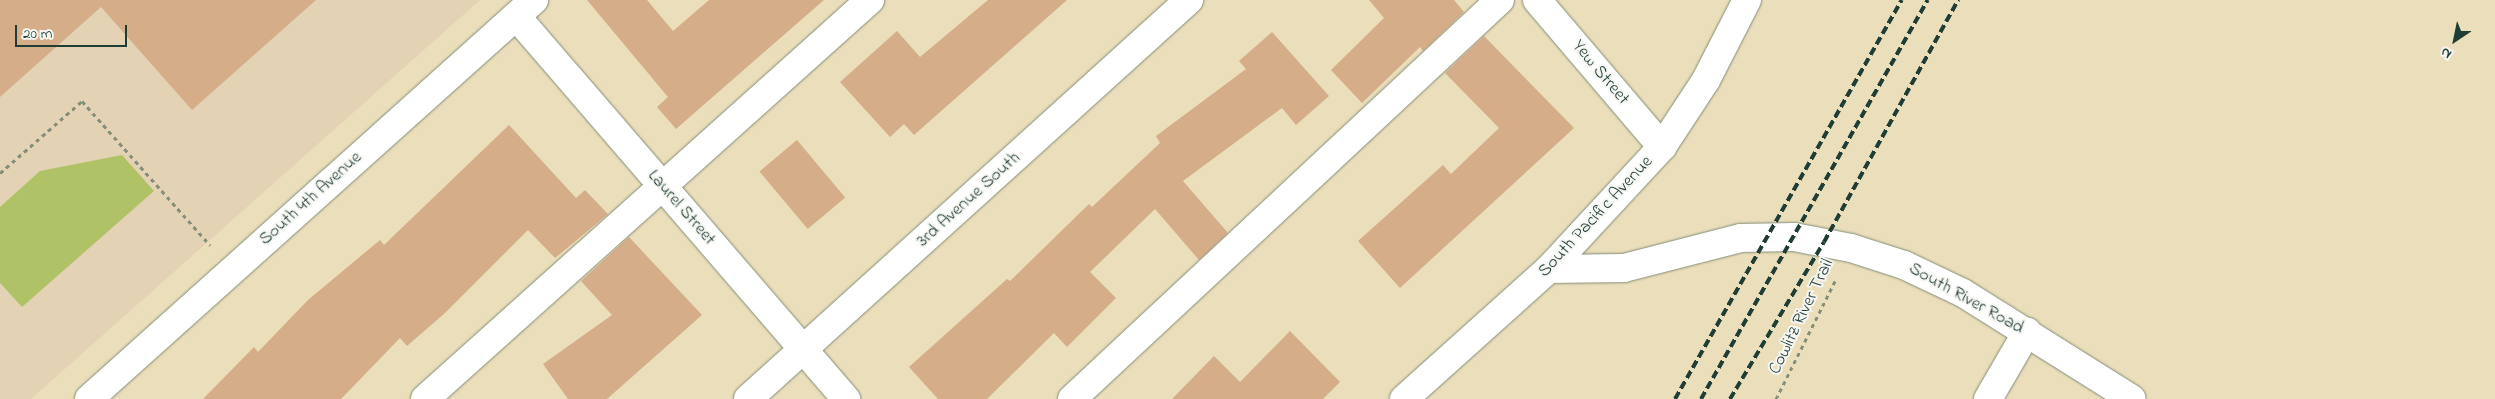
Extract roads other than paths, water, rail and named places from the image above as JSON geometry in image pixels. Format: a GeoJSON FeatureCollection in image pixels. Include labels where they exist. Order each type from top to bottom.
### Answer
{"type":"FeatureCollection","features":[{"type":"Feature","properties":{"kind":"street"},"geometry":{"type":"LineString","coordinates":[[426,399],[870,0]]}},
{"type":"Feature","properties":{"kind":"street","name":"3rd Avenue South"},"geometry":{"type":"LineString","coordinates":[[748,399],[1189,0]]}},
{"type":"Feature","properties":{"kind":"street"},"geometry":{"type":"LineString","coordinates":[[1072,399],[1500,0]]}},
{"type":"Feature","properties":{"kind":"street","name":"Yew Street"},"geometry":{"type":"LineString","coordinates":[[1537,0],[1662,147]]}},
{"type":"Feature","properties":{"kind":"street","name":"South Pacific Avenue"},"geometry":{"type":"LineString","coordinates":[[1404,399],[1549,269],[1662,147],[1706,80],[1747,0]]}},
{"type":"Feature","properties":{"kind":"street","name":"Laurel Street"},"geometry":{"type":"LineString","coordinates":[[525,8],[663,187],[846,399]]}},
{"type":"Feature","properties":{"kind":"street","name":"South 4th Avenue"},"geometry":{"type":"LineString","coordinates":[[89,399],[525,8]]}},
{"type":"Feature","properties":{"kind":"street","name":"South River Road"},"geometry":{"type":"LineString","coordinates":[[1549,269],[1624,268],[1741,238],[1794,237],[1852,248],[1904,265],[1963,293],[2132,399]]}},
{"type":"Feature","properties":{"kind":"street"},"geometry":{"type":"LineString","coordinates":[[1988,399],[2027,332]]}},
{"type":"Feature","properties":{"kind":"railway"},"geometry":{"type":"LineString","coordinates":[[1675,399],[1902,0]]}},
{"type":"Feature","properties":{"kind":"railway"},"geometry":{"type":"LineString","coordinates":[[1701,399],[1928,0]]}},
{"type":"Feature","properties":{"kind":"railway"},"geometry":{"type":"LineString","coordinates":[[1730,399],[1824,242],[1958,0]]}}]}
